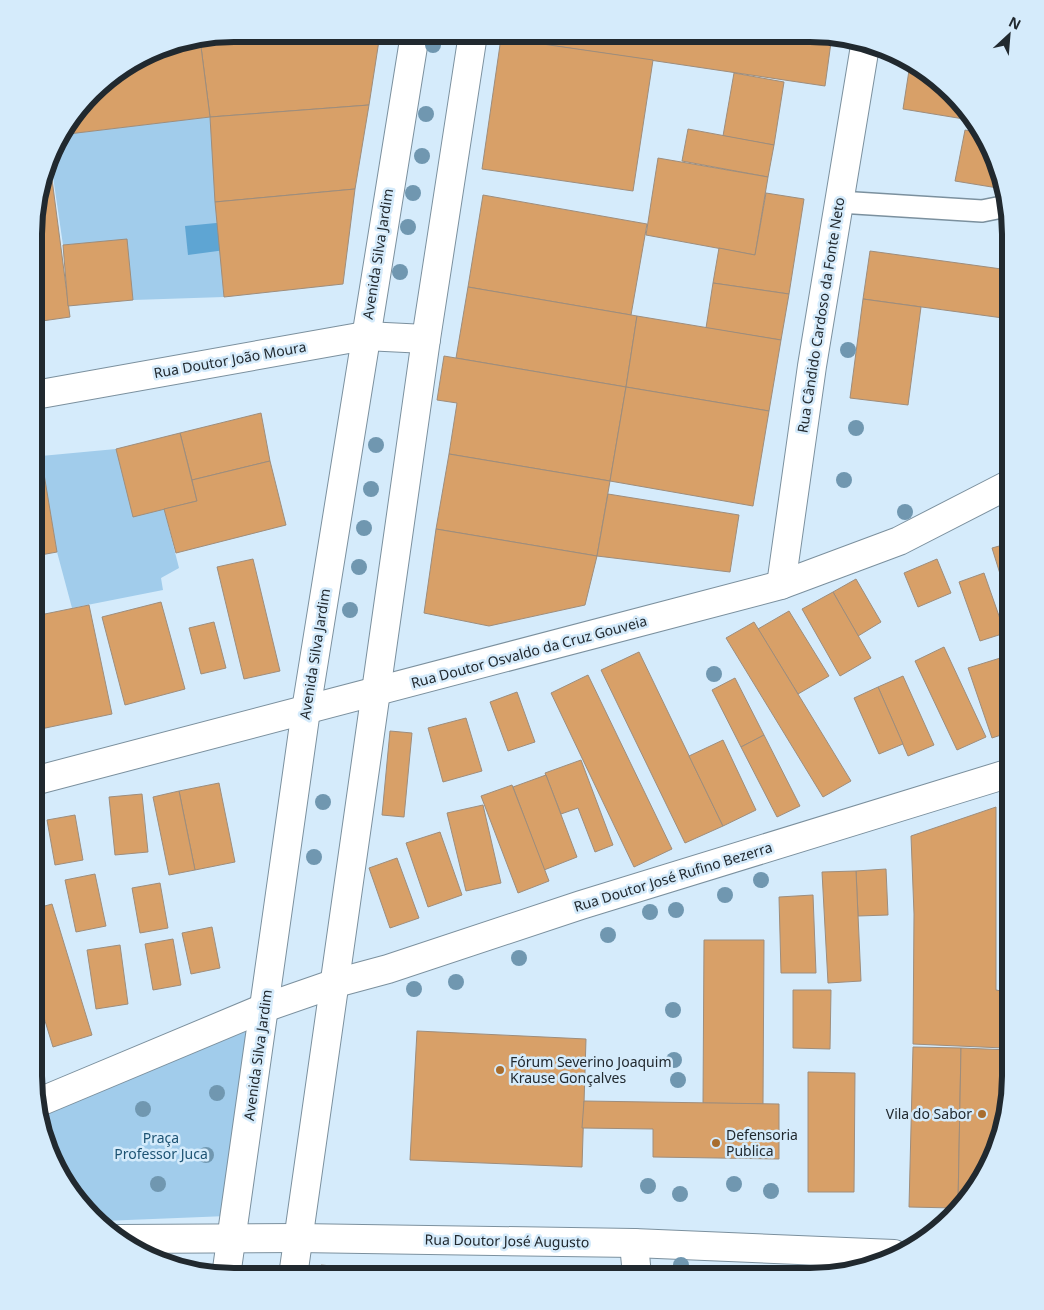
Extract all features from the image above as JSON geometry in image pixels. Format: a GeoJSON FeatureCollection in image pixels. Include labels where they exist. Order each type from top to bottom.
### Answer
{"type":"FeatureCollection","features":[{"type":"Feature","properties":{"kind":"main road","name":"Avenida Silva Jardim"},"geometry":{"type":"LineString","coordinates":[[227,1267],[306,710],[414,42]]}},
{"type":"Feature","properties":{"kind":"main road"},"geometry":{"type":"LineString","coordinates":[[294,1268],[426,339],[472,42]]}},
{"type":"Feature","properties":{"kind":"main road","name":"Rua Cândido Cardoso da Fonte Neto"},"geometry":{"type":"LineString","coordinates":[[781,585],[812,366],[864,51]]}},
{"type":"Feature","properties":{"kind":"main road","name":"Rua Doutor João Moura"},"geometry":{"type":"LineString","coordinates":[[42,394],[365,336],[426,339]]}},
{"type":"Feature","properties":{"kind":"main road","name":"Rua Doutor Osvaldo da Cruz Gouveia"},"geometry":{"type":"LineString","coordinates":[[42,779],[781,585],[899,541],[1002,488]]}},
{"type":"Feature","properties":{"kind":"main road","name":"Rua Doutor José Rufino Bezerra"},"geometry":{"type":"LineString","coordinates":[[44,1100],[264,1008],[336,983],[388,969],[591,902],[1002,775]]}},
{"type":"Feature","properties":{"kind":"main road","name":"Rua Doutor José Augusto"},"geometry":{"type":"LineString","coordinates":[[133,1239],[232,1237],[634,1243],[882,1253]]}},
{"type":"Feature","properties":{"kind":"main road"},"geometry":{"type":"LineString","coordinates":[[634,1243],[636,1268]]}},
{"type":"Feature","properties":{"kind":"lane"},"geometry":{"type":"LineString","coordinates":[[839,202],[982,211],[1000,207]]}},
{"type":"Feature","properties":{"kind":"green space"},"geometry":{"type":"Polygon","coordinates":[[[210,117],[224,297],[133,300],[126,240],[63,245],[53,174],[62,149],[71,134],[210,117]]]}},
{"type":"Feature","properties":{"kind":"green space"},"geometry":{"type":"Polygon","coordinates":[[[116,449],[133,516],[164,509],[179,568],[161,578],[163,590],[72,608],[57,552],[42,456],[116,449]]]}},
{"type":"Feature","properties":{"kind":"green space","name":"Praça Professor Juca"},"geometry":{"type":"Polygon","coordinates":[[[251,1029],[227,1216],[109,1221],[90,1202],[68,1172],[57,1149],[46,1114],[251,1029]]]}},
{"type":"Feature","properties":{"kind":"shaded area"},"geometry":{"type":"Polygon","coordinates":[[[237,221],[240,248],[188,255],[185,226],[237,221]]]}},
{"type":"Feature","properties":{"kind":"building"},"geometry":{"type":"Polygon","coordinates":[[[234,42],[379,42],[369,105],[210,117],[201,45],[234,42]]]}},
{"type":"Feature","properties":{"kind":"building"},"geometry":{"type":"Polygon","coordinates":[[[500,42],[529,42],[653,60],[633,191],[482,169],[500,42]]]}},
{"type":"Feature","properties":{"kind":"building"},"geometry":{"type":"Polygon","coordinates":[[[528,42],[810,42],[831,44],[825,86],[528,42]]]}},
{"type":"Feature","properties":{"kind":"building"},"geometry":{"type":"Polygon","coordinates":[[[201,45],[210,117],[71,134],[90,108],[108,90],[138,68],[161,57],[201,45]]]}},
{"type":"Feature","properties":{"kind":"building"},"geometry":{"type":"Polygon","coordinates":[[[909,70],[936,90],[963,119],[903,109],[909,70]]]}},
{"type":"Feature","properties":{"kind":"building"},"geometry":{"type":"Polygon","coordinates":[[[734,73],[784,82],[774,145],[723,136],[734,73]]]}},
{"type":"Feature","properties":{"kind":"building"},"geometry":{"type":"Polygon","coordinates":[[[369,105],[355,189],[215,202],[210,117],[369,105]]]}},
{"type":"Feature","properties":{"kind":"building"},"geometry":{"type":"Polygon","coordinates":[[[688,129],[774,145],[768,177],[682,161],[688,129]]]}},
{"type":"Feature","properties":{"kind":"building"},"geometry":{"type":"Polygon","coordinates":[[[965,130],[971,131],[982,149],[996,188],[955,181],[965,130]]]}},
{"type":"Feature","properties":{"kind":"building"},"geometry":{"type":"Polygon","coordinates":[[[658,158],[768,177],[755,255],[646,235],[658,158]]]}},
{"type":"Feature","properties":{"kind":"building"},"geometry":{"type":"Polygon","coordinates":[[[52,177],[70,317],[42,321],[42,234],[46,197],[52,177]]]}},
{"type":"Feature","properties":{"kind":"building"},"geometry":{"type":"Polygon","coordinates":[[[355,189],[343,284],[224,297],[215,202],[355,189]]]}},
{"type":"Feature","properties":{"kind":"building"},"geometry":{"type":"Polygon","coordinates":[[[766,193],[804,199],[789,294],[713,283],[719,248],[755,255],[766,193]]]}},
{"type":"Feature","properties":{"kind":"building"},"geometry":{"type":"Polygon","coordinates":[[[483,195],[647,224],[631,315],[468,287],[483,195]]]}},
{"type":"Feature","properties":{"kind":"building"},"geometry":{"type":"Polygon","coordinates":[[[127,239],[133,300],[68,306],[63,245],[127,239]]]}},
{"type":"Feature","properties":{"kind":"building"},"geometry":{"type":"Polygon","coordinates":[[[870,251],[1002,269],[1002,318],[863,299],[870,251]]]}},
{"type":"Feature","properties":{"kind":"building"},"geometry":{"type":"Polygon","coordinates":[[[713,283],[789,294],[781,340],[706,328],[713,283]]]}},
{"type":"Feature","properties":{"kind":"building"},"geometry":{"type":"Polygon","coordinates":[[[468,287],[637,316],[626,387],[456,358],[468,287]]]}},
{"type":"Feature","properties":{"kind":"building"},"geometry":{"type":"Polygon","coordinates":[[[863,299],[921,307],[908,405],[850,398],[863,299]]]}},
{"type":"Feature","properties":{"kind":"building"},"geometry":{"type":"Polygon","coordinates":[[[637,316],[781,340],[769,411],[626,387],[637,316]]]}},
{"type":"Feature","properties":{"kind":"building"},"geometry":{"type":"Polygon","coordinates":[[[444,356],[626,387],[610,481],[449,454],[457,403],[437,400],[444,356]]]}},
{"type":"Feature","properties":{"kind":"building"},"geometry":{"type":"Polygon","coordinates":[[[626,387],[769,411],[753,506],[610,481],[626,387]]]}},
{"type":"Feature","properties":{"kind":"building"},"geometry":{"type":"Polygon","coordinates":[[[261,413],[270,461],[192,480],[180,433],[261,413]]]}},
{"type":"Feature","properties":{"kind":"building"},"geometry":{"type":"Polygon","coordinates":[[[180,433],[197,501],[133,517],[116,449],[180,433]]]}},
{"type":"Feature","properties":{"kind":"building"},"geometry":{"type":"Polygon","coordinates":[[[449,454],[610,481],[597,556],[436,529],[449,454]]]}},
{"type":"Feature","properties":{"kind":"building"},"geometry":{"type":"Polygon","coordinates":[[[270,461],[286,525],[176,553],[164,509],[197,501],[192,480],[270,461]]]}},
{"type":"Feature","properties":{"kind":"building"},"geometry":{"type":"Polygon","coordinates":[[[42,462],[57,552],[42,555],[42,462]]]}},
{"type":"Feature","properties":{"kind":"building"},"geometry":{"type":"Polygon","coordinates":[[[608,494],[739,515],[730,572],[597,556],[608,494]]]}},
{"type":"Feature","properties":{"kind":"building"},"geometry":{"type":"Polygon","coordinates":[[[436,529],[597,556],[585,605],[489,626],[424,613],[436,529]]]}},
{"type":"Feature","properties":{"kind":"building"},"geometry":{"type":"Polygon","coordinates":[[[1002,545],[1002,580],[992,548],[1002,545]]]}},
{"type":"Feature","properties":{"kind":"building"},"geometry":{"type":"Polygon","coordinates":[[[253,559],[280,671],[244,679],[217,567],[253,559]]]}},
{"type":"Feature","properties":{"kind":"building"},"geometry":{"type":"Polygon","coordinates":[[[937,559],[951,593],[918,607],[904,573],[937,559]]]}},
{"type":"Feature","properties":{"kind":"building"},"geometry":{"type":"Polygon","coordinates":[[[984,573],[1002,624],[1002,634],[980,641],[959,582],[984,573]]]}},
{"type":"Feature","properties":{"kind":"building"},"geometry":{"type":"Polygon","coordinates":[[[856,579],[881,622],[858,636],[833,592],[856,579]]]}},
{"type":"Feature","properties":{"kind":"building"},"geometry":{"type":"Polygon","coordinates":[[[833,592],[871,658],[840,676],[802,609],[833,592]]]}},
{"type":"Feature","properties":{"kind":"building"},"geometry":{"type":"Polygon","coordinates":[[[161,602],[185,689],[125,705],[102,617],[161,602]]]}},
{"type":"Feature","properties":{"kind":"building"},"geometry":{"type":"Polygon","coordinates":[[[89,605],[112,714],[42,729],[42,615],[89,605]]]}},
{"type":"Feature","properties":{"kind":"building"},"geometry":{"type":"Polygon","coordinates":[[[789,611],[829,676],[798,694],[758,629],[789,611]]]}},
{"type":"Feature","properties":{"kind":"building"},"geometry":{"type":"Polygon","coordinates":[[[214,622],[226,668],[201,674],[189,628],[214,622]]]}},
{"type":"Feature","properties":{"kind":"building"},"geometry":{"type":"Polygon","coordinates":[[[754,622],[851,781],[823,797],[726,638],[754,622]]]}},
{"type":"Feature","properties":{"kind":"building"},"geometry":{"type":"Polygon","coordinates":[[[944,647],[986,737],[957,750],[915,661],[944,647]]]}},
{"type":"Feature","properties":{"kind":"building"},"geometry":{"type":"Polygon","coordinates":[[[639,652],[723,826],[685,843],[601,670],[639,652]]]}},
{"type":"Feature","properties":{"kind":"building"},"geometry":{"type":"Polygon","coordinates":[[[1002,657],[1002,735],[992,738],[968,668],[1002,657]]]}},
{"type":"Feature","properties":{"kind":"building"},"geometry":{"type":"Polygon","coordinates":[[[588,675],[672,849],[634,867],[551,693],[588,675]]]}},
{"type":"Feature","properties":{"kind":"building"},"geometry":{"type":"Polygon","coordinates":[[[903,676],[934,745],[908,756],[878,687],[903,676]]]}},
{"type":"Feature","properties":{"kind":"building"},"geometry":{"type":"Polygon","coordinates":[[[735,678],[764,735],[741,747],[712,690],[735,678]]]}},
{"type":"Feature","properties":{"kind":"building"},"geometry":{"type":"Polygon","coordinates":[[[878,687],[903,744],[879,754],[854,698],[878,687]]]}},
{"type":"Feature","properties":{"kind":"building"},"geometry":{"type":"Polygon","coordinates":[[[517,692],[535,742],[508,751],[490,702],[517,692]]]}},
{"type":"Feature","properties":{"kind":"building"},"geometry":{"type":"Polygon","coordinates":[[[466,718],[482,771],[443,782],[428,728],[466,718]]]}},
{"type":"Feature","properties":{"kind":"building"},"geometry":{"type":"Polygon","coordinates":[[[390,731],[412,733],[404,817],[382,815],[390,731]]]}},
{"type":"Feature","properties":{"kind":"building"},"geometry":{"type":"Polygon","coordinates":[[[764,735],[800,806],[777,817],[741,747],[764,735]]]}},
{"type":"Feature","properties":{"kind":"building"},"geometry":{"type":"Polygon","coordinates":[[[723,740],[756,810],[723,826],[689,756],[723,740]]]}},
{"type":"Feature","properties":{"kind":"building"},"geometry":{"type":"Polygon","coordinates":[[[581,760],[613,845],[595,852],[578,808],[561,814],[545,773],[581,760]]]}},
{"type":"Feature","properties":{"kind":"building"},"geometry":{"type":"Polygon","coordinates":[[[546,775],[577,857],[544,870],[513,787],[546,775]]]}},
{"type":"Feature","properties":{"kind":"building"},"geometry":{"type":"Polygon","coordinates":[[[219,783],[235,862],[195,870],[179,791],[219,783]]]}},
{"type":"Feature","properties":{"kind":"building"},"geometry":{"type":"Polygon","coordinates":[[[512,785],[549,881],[518,893],[481,796],[512,785]]]}},
{"type":"Feature","properties":{"kind":"building"},"geometry":{"type":"Polygon","coordinates":[[[179,791],[195,870],[169,875],[153,797],[179,791]]]}},
{"type":"Feature","properties":{"kind":"building"},"geometry":{"type":"Polygon","coordinates":[[[142,794],[148,852],[115,855],[109,797],[142,794]]]}},
{"type":"Feature","properties":{"kind":"building"},"geometry":{"type":"Polygon","coordinates":[[[483,805],[501,883],[466,891],[447,813],[483,805]]]}},
{"type":"Feature","properties":{"kind":"building"},"geometry":{"type":"Polygon","coordinates":[[[996,807],[996,990],[1002,991],[1002,1048],[913,1044],[914,914],[911,836],[996,807]]]}},
{"type":"Feature","properties":{"kind":"building"},"geometry":{"type":"Polygon","coordinates":[[[75,815],[83,860],[55,865],[47,820],[75,815]]]}},
{"type":"Feature","properties":{"kind":"building"},"geometry":{"type":"Polygon","coordinates":[[[440,832],[462,895],[428,907],[406,843],[440,832]]]}},
{"type":"Feature","properties":{"kind":"building"},"geometry":{"type":"Polygon","coordinates":[[[397,858],[419,918],[390,928],[369,868],[397,858]]]}},
{"type":"Feature","properties":{"kind":"building"},"geometry":{"type":"Polygon","coordinates":[[[886,869],[888,915],[858,916],[856,871],[886,869]]]}},
{"type":"Feature","properties":{"kind":"building"},"geometry":{"type":"Polygon","coordinates":[[[856,871],[861,981],[828,983],[822,872],[856,871]]]}},
{"type":"Feature","properties":{"kind":"building"},"geometry":{"type":"Polygon","coordinates":[[[95,874],[106,926],[76,932],[65,880],[95,874]]]}},
{"type":"Feature","properties":{"kind":"building"},"geometry":{"type":"Polygon","coordinates":[[[160,883],[168,928],[140,933],[132,888],[160,883]]]}},
{"type":"Feature","properties":{"kind":"building"},"geometry":{"type":"Polygon","coordinates":[[[813,895],[816,973],[781,973],[779,897],[813,895]]]}},
{"type":"Feature","properties":{"kind":"building"},"geometry":{"type":"Polygon","coordinates":[[[52,904],[92,1035],[53,1047],[42,1011],[42,907],[52,904]]]}},
{"type":"Feature","properties":{"kind":"building"},"geometry":{"type":"Polygon","coordinates":[[[212,927],[220,968],[191,974],[182,933],[212,927]]]}},
{"type":"Feature","properties":{"kind":"building"},"geometry":{"type":"Polygon","coordinates":[[[173,939],[181,985],[153,990],[145,944],[173,939]]]}},
{"type":"Feature","properties":{"kind":"building"},"geometry":{"type":"Polygon","coordinates":[[[704,940],[764,940],[763,1104],[703,1103],[704,940]]]}},
{"type":"Feature","properties":{"kind":"building"},"geometry":{"type":"Polygon","coordinates":[[[120,945],[128,1004],[96,1009],[87,950],[120,945]]]}},
{"type":"Feature","properties":{"kind":"building"},"geometry":{"type":"Polygon","coordinates":[[[793,990],[831,990],[830,1049],[793,1048],[793,990]]]}},
{"type":"Feature","properties":{"kind":"building","name":"Fórum Severino Joaquim Krause Gonçalves"},"geometry":{"type":"Polygon","coordinates":[[[417,1031],[586,1039],[582,1167],[410,1160],[417,1031]]]}},
{"type":"Feature","properties":{"kind":"building"},"geometry":{"type":"Polygon","coordinates":[[[913,1047],[961,1048],[958,1197],[948,1208],[909,1207],[913,1047]]]}},
{"type":"Feature","properties":{"kind":"building","name":"Vila do Sabor"},"geometry":{"type":"Polygon","coordinates":[[[961,1048],[1002,1050],[1000,1101],[995,1125],[982,1161],[958,1197],[961,1048]]]}},
{"type":"Feature","properties":{"kind":"building"},"geometry":{"type":"Polygon","coordinates":[[[808,1072],[855,1073],[854,1192],[808,1192],[808,1072]]]}},
{"type":"Feature","properties":{"kind":"building","name":"Defensoria Publica"},"geometry":{"type":"Polygon","coordinates":[[[584,1101],[779,1104],[779,1159],[653,1157],[653,1129],[582,1128],[584,1101]]]}},
{"type":"Feature","properties":{"kind":"building"},"geometry":{"type":"Polygon","coordinates":[[[321,1265],[354,1268],[321,1268],[321,1265]]]}},
{"type":"Feature","properties":{"kind":"place","name":"Fórum Severino Joaquim Krause Gonçalves"},"geometry":{"type":"Point","coordinates":[500,1070]}},
{"type":"Feature","properties":{"kind":"place","name":"Vila do Sabor"},"geometry":{"type":"Point","coordinates":[982,1114]}},
{"type":"Feature","properties":{"kind":"place","name":"Defensoria Publica"},"geometry":{"type":"Point","coordinates":[716,1143]}}]}
